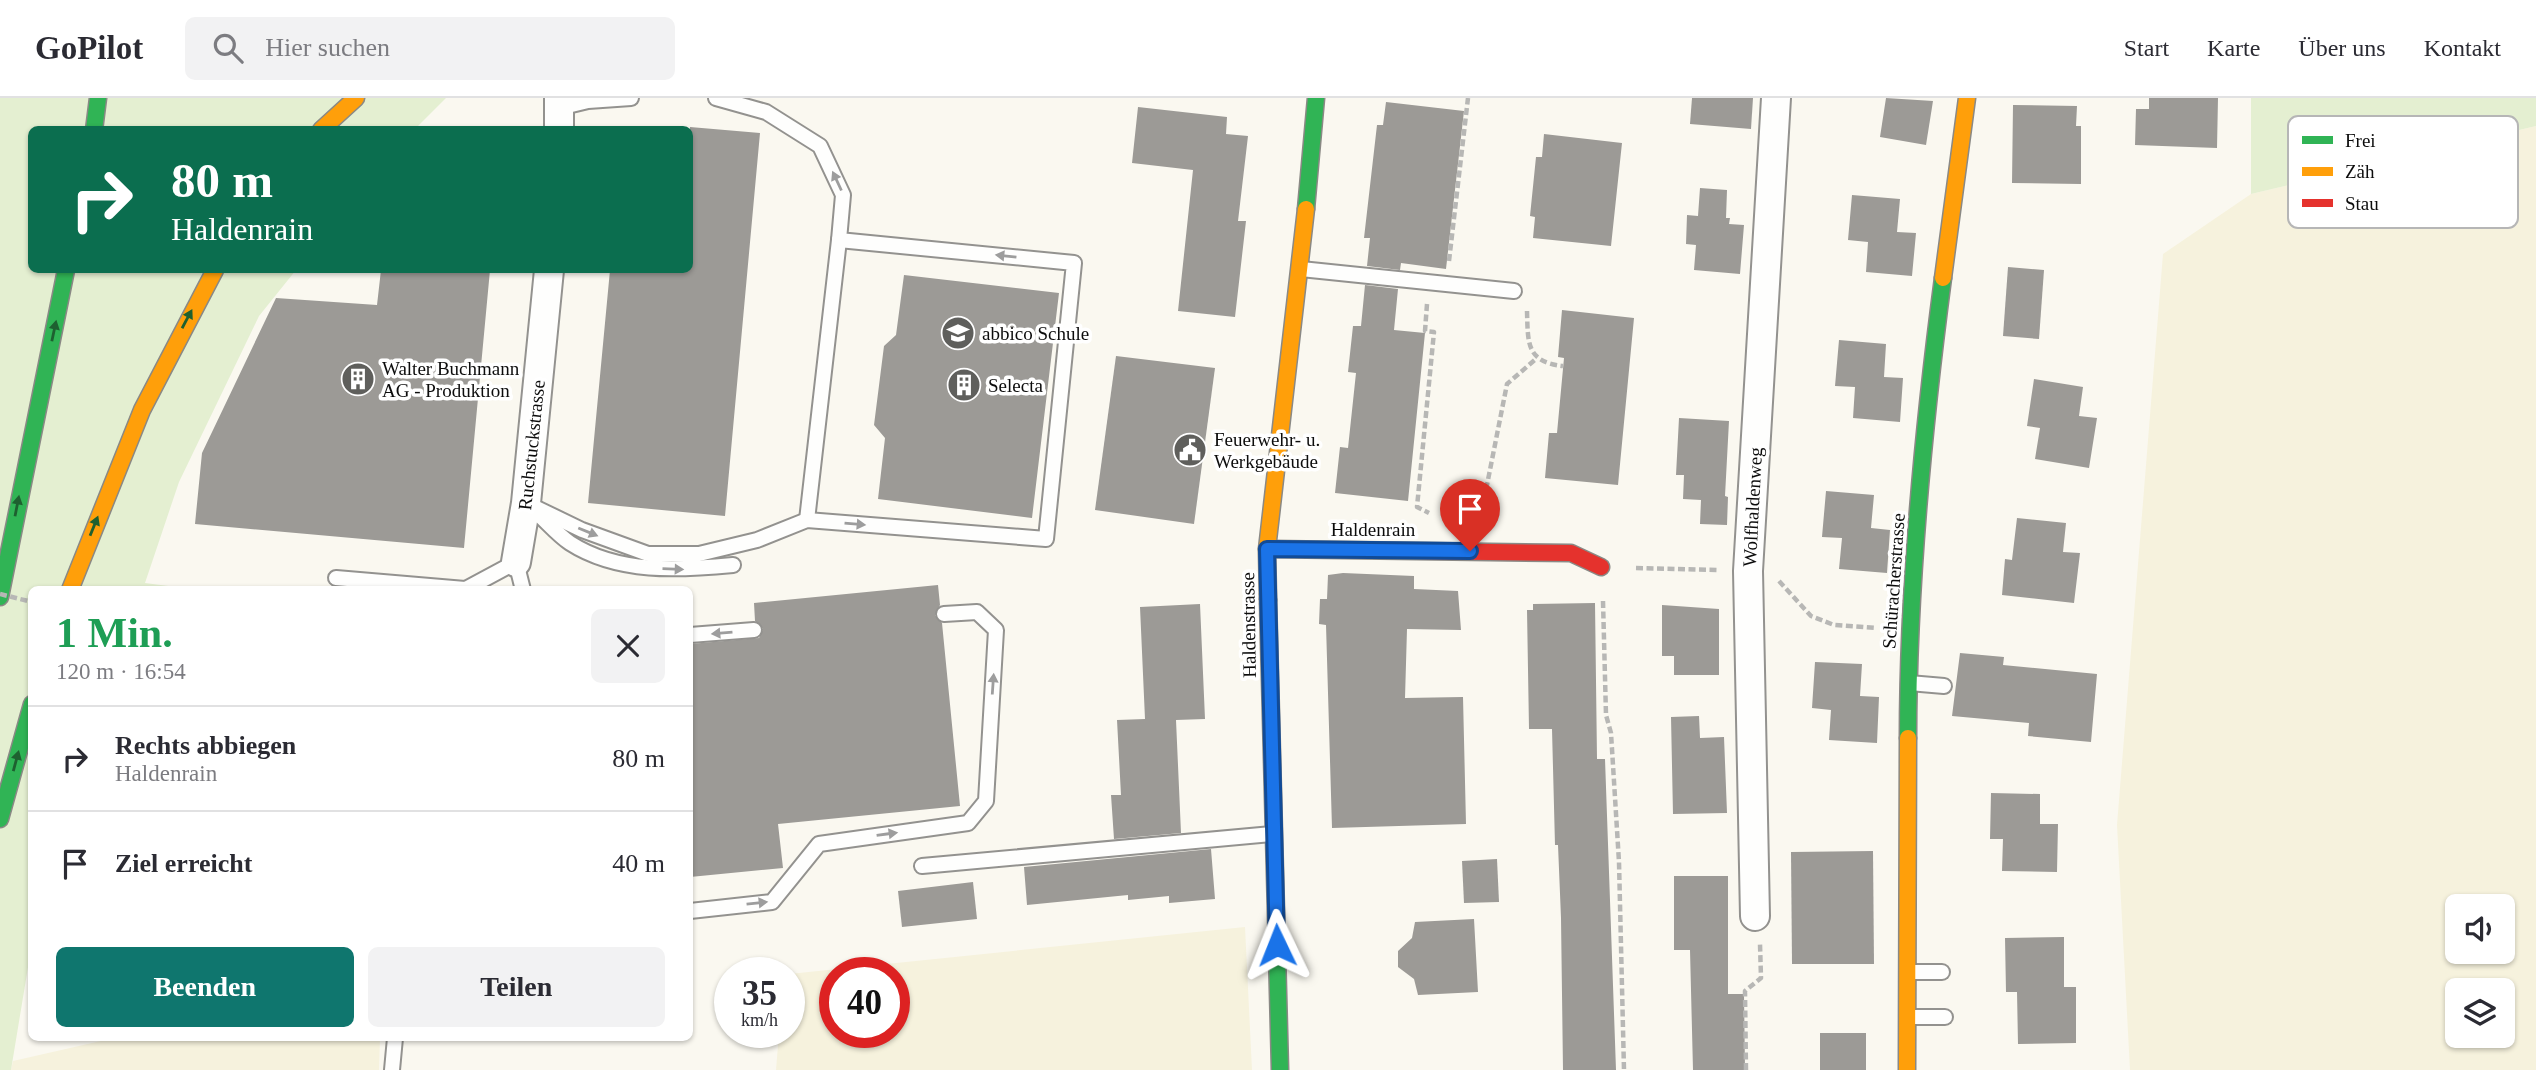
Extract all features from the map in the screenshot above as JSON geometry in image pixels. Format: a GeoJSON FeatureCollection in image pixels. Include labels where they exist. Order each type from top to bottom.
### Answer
{"type":"FeatureCollection","features":[{"type":"Feature","properties":{"kind":"main road"},"geometry":{"type":"LineString","coordinates":[[94,126],[98,98]]}},
{"type":"Feature","properties":{"kind":"main road"},"geometry":{"type":"LineString","coordinates":[[325,126],[356,98]]}},
{"type":"Feature","properties":{"kind":"main road","name":"Haldenstrasse"},"geometry":{"type":"LineString","coordinates":[[1280,1070],[1267,549],[1299,269],[1315,98]]}},
{"type":"Feature","properties":{"kind":"main road","name":"Schüracherstrasse"},"geometry":{"type":"LineString","coordinates":[[1907,1070],[1908,683],[1924,423],[1967,98]]}},
{"type":"Feature","properties":{"kind":"main road"},"geometry":{"type":"LineString","coordinates":[[0,596],[65,273]]}},
{"type":"Feature","properties":{"kind":"main road"},"geometry":{"type":"LineString","coordinates":[[72,586],[142,410],[213,273]]}},
{"type":"Feature","properties":{"kind":"main road","name":"Haldenrain"},"geometry":{"type":"LineString","coordinates":[[1267,549],[1571,553],[1601,567]]}},
{"type":"Feature","properties":{"kind":"main road"},"geometry":{"type":"LineString","coordinates":[[0,819],[28,718]]}},
{"type":"Feature","properties":{"kind":"street","name":"Wolfhaldenweg"},"geometry":{"type":"LineString","coordinates":[[1755,916],[1748,571],[1776,98]]}},
{"type":"Feature","properties":{"kind":"street","name":"Ruchstuckstrasse"},"geometry":{"type":"LineString","coordinates":[[516,562],[526,503],[549,273]]}},
{"type":"Feature","properties":{"kind":"lane"},"geometry":{"type":"LineString","coordinates":[[559,112],[590,99],[631,98]]}},
{"type":"Feature","properties":{"kind":"lane"},"geometry":{"type":"LineString","coordinates":[[716,98],[766,112],[820,146],[843,195],[807,520]]}},
{"type":"Feature","properties":{"kind":"lane"},"geometry":{"type":"LineString","coordinates":[[526,503],[582,530],[648,554],[699,554],[757,540],[807,520],[1046,540],[1073,263],[839,240]]}},
{"type":"Feature","properties":{"kind":"lane"},"geometry":{"type":"LineString","coordinates":[[1299,269],[1514,291]]}},
{"type":"Feature","properties":{"kind":"lane"},"geometry":{"type":"LineString","coordinates":[[526,503],[569,542],[603,558],[676,570],[733,565]]}},
{"type":"Feature","properties":{"kind":"lane"},"geometry":{"type":"LineString","coordinates":[[470,586],[516,562],[522,586]]}},
{"type":"Feature","properties":{"kind":"lane"},"geometry":{"type":"LineString","coordinates":[[336,578],[429,586]]}},
{"type":"Feature","properties":{"kind":"lane"},"geometry":{"type":"LineString","coordinates":[[693,911],[772,902],[819,844],[968,823],[986,801],[996,630],[977,612],[943,614]]}},
{"type":"Feature","properties":{"kind":"lane"},"geometry":{"type":"LineString","coordinates":[[693,635],[754,630]]}},
{"type":"Feature","properties":{"kind":"lane"},"geometry":{"type":"LineString","coordinates":[[1908,683],[1944,686]]}},
{"type":"Feature","properties":{"kind":"lane"},"geometry":{"type":"LineString","coordinates":[[922,866],[1273,834]]}},
{"type":"Feature","properties":{"kind":"lane"},"geometry":{"type":"LineString","coordinates":[[1906,972],[1942,972]]}},
{"type":"Feature","properties":{"kind":"lane"},"geometry":{"type":"LineString","coordinates":[[1907,1017],[1945,1017]]}},
{"type":"Feature","properties":{"kind":"lane"},"geometry":{"type":"LineString","coordinates":[[392,1070],[394,1041]]}},
{"type":"Feature","properties":{"kind":"path"},"geometry":{"type":"LineString","coordinates":[[1450,257],[1468,98]]}},
{"type":"Feature","properties":{"kind":"path"},"geometry":{"type":"LineString","coordinates":[[1429,282],[1425,331],[1434,332],[1417,507],[1436,516]]}},
{"type":"Feature","properties":{"kind":"path"},"geometry":{"type":"LineString","coordinates":[[1514,291],[1527,305],[1527,339],[1537,358],[1543,363],[1563,366]]}},
{"type":"Feature","properties":{"kind":"path"},"geometry":{"type":"LineString","coordinates":[[1470,551],[1470,520],[1485,495],[1507,384],[1537,358]]}},
{"type":"Feature","properties":{"kind":"path"},"geometry":{"type":"LineString","coordinates":[[1601,567],[1606,715],[1611,733],[1619,862],[1624,1070]]}},
{"type":"Feature","properties":{"kind":"path"},"geometry":{"type":"LineString","coordinates":[[0,596],[28,601]]}},
{"type":"Feature","properties":{"kind":"path"},"geometry":{"type":"LineString","coordinates":[[1746,1070],[1745,991],[1761,978]]}},
{"type":"Feature","properties":{"kind":"shaded area"},"geometry":{"type":"Polygon","coordinates":[[[2536,126],[2536,1070],[2130,1070],[2117,825],[2163,254],[2251,194],[2288,185],[2288,228],[2518,228],[2518,130],[2536,126]]]}},
{"type":"Feature","properties":{"kind":"shaded area"},"geometry":{"type":"Polygon","coordinates":[[[1245,927],[1252,1070],[776,1070],[778,1048],[805,1048],[805,972],[819,971],[819,1048],[910,1048],[910,962],[1245,927]]]}},
{"type":"Feature","properties":{"kind":"shaded area"},"geometry":{"type":"Polygon","coordinates":[[[101,1041],[380,1041],[379,1070],[11,1070],[13,1061],[101,1041]]]}},
{"type":"Feature","properties":{"kind":"green space"},"geometry":{"type":"Polygon","coordinates":[[[0,98],[446,98],[418,126],[28,126],[28,273],[294,273],[259,316],[179,482],[145,583],[168,586],[28,586],[28,967],[11,1070],[0,1070],[0,98]]]}},
{"type":"Feature","properties":{"kind":"green space"},"geometry":{"type":"Polygon","coordinates":[[[2251,98],[2536,98],[2536,126],[2518,130],[2518,116],[2288,116],[2288,185],[2251,194],[2251,98]]]}},
{"type":"Feature","properties":{"kind":"building"},"geometry":{"type":"Polygon","coordinates":[[[1692,98],[1753,98],[1751,129],[1690,124],[1692,98]]]}},
{"type":"Feature","properties":{"kind":"building"},"geometry":{"type":"Polygon","coordinates":[[[1886,98],[1933,101],[1926,145],[1880,137],[1886,98]]]}},
{"type":"Feature","properties":{"kind":"building"},"geometry":{"type":"Polygon","coordinates":[[[2149,98],[2218,98],[2217,148],[2135,145],[2136,109],[2149,109],[2149,98]]]}},
{"type":"Feature","properties":{"kind":"building"},"geometry":{"type":"Polygon","coordinates":[[[1386,102],[1464,111],[1446,269],[1401,263],[1400,270],[1367,266],[1370,238],[1364,238],[1377,125],[1383,125],[1386,102]]]}},
{"type":"Feature","properties":{"kind":"building"},"geometry":{"type":"Polygon","coordinates":[[[2013,105],[2077,106],[2076,126],[2081,126],[2081,184],[2012,183],[2013,105]]]}},
{"type":"Feature","properties":{"kind":"building"},"geometry":{"type":"Polygon","coordinates":[[[1138,107],[1227,117],[1226,134],[1248,136],[1238,221],[1246,221],[1235,317],[1178,311],[1193,170],[1132,163],[1138,107]]]}},
{"type":"Feature","properties":{"kind":"building"},"geometry":{"type":"Polygon","coordinates":[[[693,127],[760,133],[725,516],[588,503],[610,273],[693,273],[693,127]]]}},
{"type":"Feature","properties":{"kind":"building"},"geometry":{"type":"Polygon","coordinates":[[[1544,134],[1622,143],[1611,246],[1533,238],[1535,217],[1530,216],[1536,157],[1542,157],[1544,134]]]}},
{"type":"Feature","properties":{"kind":"building"},"geometry":{"type":"Polygon","coordinates":[[[1700,188],[1727,190],[1726,218],[1730,218],[1729,224],[1744,225],[1740,274],[1694,270],[1696,245],[1686,244],[1687,215],[1698,216],[1700,188]]]}},
{"type":"Feature","properties":{"kind":"building"},"geometry":{"type":"Polygon","coordinates":[[[1852,195],[1900,199],[1897,232],[1916,233],[1912,276],[1866,272],[1868,242],[1848,240],[1852,195]]]}},
{"type":"Feature","properties":{"kind":"building"},"geometry":{"type":"Polygon","coordinates":[[[2008,267],[2044,270],[2039,339],[2003,336],[2008,267]]]}},
{"type":"Feature","properties":{"kind":"building","name":"Walter Buchmann AG - Produktion"},"geometry":{"type":"Polygon","coordinates":[[[381,273],[490,273],[464,548],[195,524],[202,453],[276,298],[377,305],[381,273]]]}},
{"type":"Feature","properties":{"kind":"building","name":"Selecta"},"geometry":{"type":"Polygon","coordinates":[[[904,275],[1059,293],[1032,518],[878,499],[885,438],[874,425],[884,346],[896,335],[904,275]]]}},
{"type":"Feature","properties":{"kind":"building"},"geometry":{"type":"Polygon","coordinates":[[[1365,285],[1398,289],[1394,330],[1425,333],[1408,501],[1335,493],[1340,447],[1348,448],[1356,373],[1348,372],[1353,326],[1361,326],[1365,285]]]}},
{"type":"Feature","properties":{"kind":"building"},"geometry":{"type":"Polygon","coordinates":[[[1562,310],[1634,318],[1618,485],[1545,478],[1549,433],[1557,433],[1564,358],[1558,357],[1562,310]]]}},
{"type":"Feature","properties":{"kind":"building"},"geometry":{"type":"Polygon","coordinates":[[[1839,340],[1886,344],[1884,377],[1903,378],[1900,422],[1853,418],[1855,387],[1835,386],[1839,340]]]}},
{"type":"Feature","properties":{"kind":"building"},"geometry":{"type":"Polygon","coordinates":[[[1116,356],[1215,368],[1194,524],[1095,510],[1116,356]]]}},
{"type":"Feature","properties":{"kind":"building"},"geometry":{"type":"Polygon","coordinates":[[[2034,379],[2083,387],[2079,416],[2097,418],[2089,468],[2035,459],[2040,428],[2027,426],[2034,379]]]}},
{"type":"Feature","properties":{"kind":"building"},"geometry":{"type":"Polygon","coordinates":[[[1679,418],[1729,421],[1725,496],[1728,497],[1727,525],[1700,524],[1701,500],[1683,499],[1684,475],[1676,475],[1679,418]]]}},
{"type":"Feature","properties":{"kind":"building"},"geometry":{"type":"Polygon","coordinates":[[[1826,491],[1874,495],[1871,528],[1890,530],[1887,573],[1839,569],[1842,538],[1822,537],[1826,491]]]}},
{"type":"Feature","properties":{"kind":"building"},"geometry":{"type":"Polygon","coordinates":[[[2017,518],[2066,523],[2063,552],[2080,553],[2074,603],[2002,595],[2005,559],[2012,560],[2017,518]]]}},
{"type":"Feature","properties":{"kind":"building"},"geometry":{"type":"Polygon","coordinates":[[[1343,573],[1414,576],[1414,589],[1458,591],[1461,630],[1407,629],[1405,698],[1463,697],[1466,824],[1332,828],[1326,625],[1319,624],[1320,599],[1327,599],[1328,575],[1343,573]]]}},
{"type":"Feature","properties":{"kind":"building"},"geometry":{"type":"Polygon","coordinates":[[[938,585],[940,605],[935,615],[942,623],[960,806],[778,824],[783,868],[693,877],[693,644],[759,638],[763,629],[755,621],[754,603],[938,585]]]}},
{"type":"Feature","properties":{"kind":"building"},"geometry":{"type":"Polygon","coordinates":[[[1595,603],[1597,759],[1605,759],[1616,1070],[1563,1070],[1561,918],[1558,845],[1555,845],[1552,729],[1529,729],[1527,610],[1533,610],[1533,604],[1595,603]]]}},
{"type":"Feature","properties":{"kind":"building"},"geometry":{"type":"Polygon","coordinates":[[[1200,604],[1205,719],[1176,720],[1181,833],[1114,839],[1111,795],[1121,795],[1117,720],[1145,719],[1140,607],[1200,604]]]}},
{"type":"Feature","properties":{"kind":"building"},"geometry":{"type":"Polygon","coordinates":[[[1662,605],[1719,609],[1719,675],[1674,675],[1674,656],[1662,656],[1662,605]]]}},
{"type":"Feature","properties":{"kind":"building"},"geometry":{"type":"Polygon","coordinates":[[[1960,653],[2004,657],[2003,665],[2097,674],[2091,742],[2028,736],[2029,723],[1952,716],[1960,653]]]}},
{"type":"Feature","properties":{"kind":"building"},"geometry":{"type":"Polygon","coordinates":[[[1815,662],[1862,664],[1860,696],[1879,697],[1877,743],[1829,740],[1831,710],[1812,708],[1815,662]]]}},
{"type":"Feature","properties":{"kind":"building"},"geometry":{"type":"Polygon","coordinates":[[[1699,716],[1700,738],[1724,737],[1727,813],[1673,814],[1671,717],[1699,716]]]}},
{"type":"Feature","properties":{"kind":"building"},"geometry":{"type":"Polygon","coordinates":[[[1991,793],[2040,794],[2040,824],[2058,824],[2057,872],[2002,871],[2003,839],[1990,839],[1991,793]]]}},
{"type":"Feature","properties":{"kind":"building"},"geometry":{"type":"Polygon","coordinates":[[[1211,849],[1215,899],[1169,903],[1169,896],[1128,900],[1128,895],[1027,905],[1024,867],[1211,849]]]}},
{"type":"Feature","properties":{"kind":"building"},"geometry":{"type":"Polygon","coordinates":[[[1873,851],[1874,964],[1792,964],[1791,852],[1873,851]]]}},
{"type":"Feature","properties":{"kind":"building"},"geometry":{"type":"Polygon","coordinates":[[[1497,859],[1499,902],[1464,903],[1462,861],[1497,859]]]}},
{"type":"Feature","properties":{"kind":"building"},"geometry":{"type":"Polygon","coordinates":[[[1674,876],[1728,876],[1728,994],[1744,994],[1745,1070],[1693,1070],[1690,950],[1674,950],[1674,876]]]}},
{"type":"Feature","properties":{"kind":"building"},"geometry":{"type":"Polygon","coordinates":[[[973,882],[977,919],[902,927],[898,891],[973,882]]]}},
{"type":"Feature","properties":{"kind":"building"},"geometry":{"type":"Polygon","coordinates":[[[1474,919],[1478,992],[1418,995],[1414,979],[1398,967],[1398,951],[1412,938],[1415,922],[1474,919]]]}},
{"type":"Feature","properties":{"kind":"building"},"geometry":{"type":"Polygon","coordinates":[[[2064,937],[2064,987],[2076,987],[2076,1043],[2018,1044],[2017,992],[2006,992],[2005,938],[2064,937]]]}},
{"type":"Feature","properties":{"kind":"building"},"geometry":{"type":"Polygon","coordinates":[[[1820,1033],[1866,1033],[1866,1070],[1820,1070],[1820,1033]]]}},
{"type":"Feature","properties":{"kind":"traffic: fast"},"geometry":{"type":"LineString","coordinates":[[94,126],[98,98]]}},
{"type":"Feature","properties":{"kind":"traffic: fast"},"geometry":{"type":"LineString","coordinates":[[1306,209],[1316,98]]}},
{"type":"Feature","properties":{"kind":"traffic: fast"},"geometry":{"type":"LineString","coordinates":[[0,597],[65,273]]}},
{"type":"Feature","properties":{"kind":"traffic: fast"},"geometry":{"type":"LineString","coordinates":[[1908,738],[1918,507],[1943,278]]}},
{"type":"Feature","properties":{"kind":"traffic: fast"},"geometry":{"type":"LineString","coordinates":[[1268,600],[1280,1070]]}},
{"type":"Feature","properties":{"kind":"traffic: fast"},"geometry":{"type":"LineString","coordinates":[[0,819],[28,718]]}},
{"type":"Feature","properties":{"kind":"traffic: slow"},"geometry":{"type":"LineString","coordinates":[[325,126],[356,98]]}},
{"type":"Feature","properties":{"kind":"traffic: slow"},"geometry":{"type":"LineString","coordinates":[[1943,278],[1967,98]]}},
{"type":"Feature","properties":{"kind":"traffic: slow"},"geometry":{"type":"LineString","coordinates":[[1268,600],[1267,549],[1306,209]]}},
{"type":"Feature","properties":{"kind":"traffic: slow"},"geometry":{"type":"LineString","coordinates":[[72,586],[142,410],[213,273]]}},
{"type":"Feature","properties":{"kind":"traffic: slow"},"geometry":{"type":"LineString","coordinates":[[1907,1070],[1908,738]]}},
{"type":"Feature","properties":{"kind":"traffic: jam"},"geometry":{"type":"LineString","coordinates":[[1267,549],[1571,553],[1601,567]]}},
{"type":"Feature","properties":{"kind":"place","name":"abbico Schule"},"geometry":{"type":"Point","coordinates":[958,333]}},
{"type":"Feature","properties":{"kind":"place","name":"Walter Buchmann AG - Produktion"},"geometry":{"type":"Point","coordinates":[358,379]}},
{"type":"Feature","properties":{"kind":"place","name":"Selecta"},"geometry":{"type":"Point","coordinates":[964,385]}},
{"type":"Feature","properties":{"kind":"place","name":"Feuerwehr- u. Werkgebäude"},"geometry":{"type":"Point","coordinates":[1190,450]}},
{"type":"Feature","properties":{"kind":"route"},"geometry":{"type":"LineString","coordinates":[[1277,945],[1267,549],[1470,551]]}}]}
